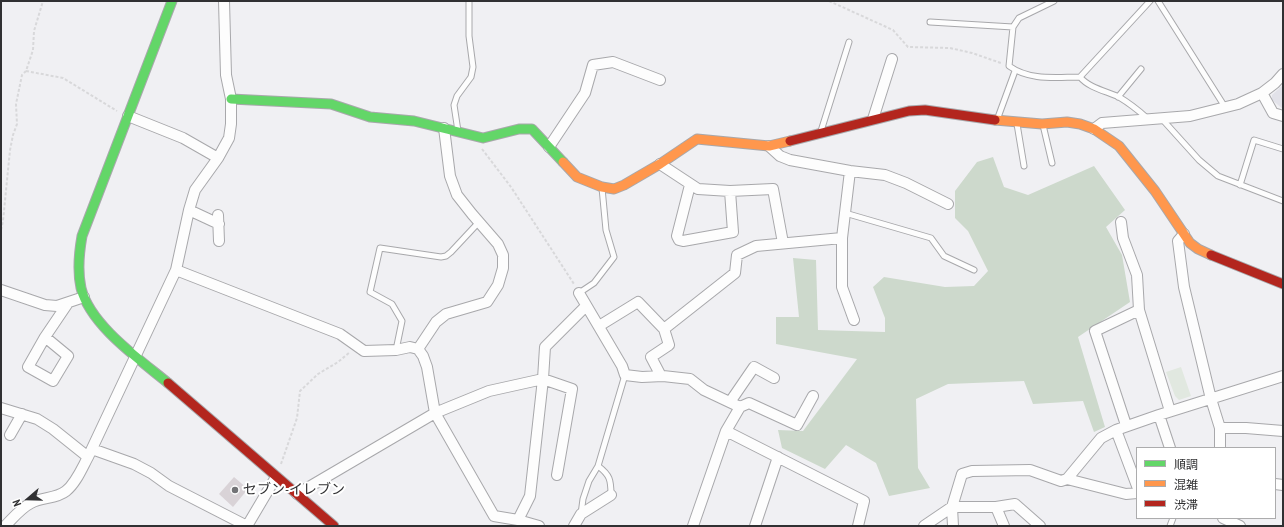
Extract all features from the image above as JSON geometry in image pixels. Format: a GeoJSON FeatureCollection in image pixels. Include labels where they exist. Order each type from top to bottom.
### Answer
{"type":"FeatureCollection","features":[{"type":"Feature","properties":{"kind":"street"},"geometry":{"type":"LineString","coordinates":[[172,1],[82,236],[78,256],[79,284],[91,310],[99,323],[109,333],[334,526]]}},
{"type":"Feature","properties":{"kind":"street"},"geometry":{"type":"LineString","coordinates":[[5,526],[18,512],[30,503],[60,494],[67,490],[72,484],[90,453],[176,270],[189,210],[196,190],[218,158],[229,138],[231,124],[231,99],[226,75],[224,1]]}},
{"type":"Feature","properties":{"kind":"street"},"geometry":{"type":"LineString","coordinates":[[873,119],[892,59]]}},
{"type":"Feature","properties":{"kind":"street"},"geometry":{"type":"LineString","coordinates":[[549,147],[585,93],[593,65],[613,62],[660,80]]}},
{"type":"Feature","properties":{"kind":"street"},"geometry":{"type":"LineString","coordinates":[[1094,130],[1102,123],[1147,118],[1162,119],[1190,116],[1238,104],[1262,93],[1275,83],[1283,74]]}},
{"type":"Feature","properties":{"kind":"street"},"geometry":{"type":"LineString","coordinates":[[1262,93],[1273,113],[1283,116]]}},
{"type":"Feature","properties":{"kind":"street"},"geometry":{"type":"LineString","coordinates":[[231,99],[331,104],[370,117],[414,122],[483,138],[492,137],[512,129],[525,127],[532,129],[577,177],[602,187],[614,188],[624,185],[660,164],[697,139],[769,146],[873,119],[909,111],[925,110],[1017,123],[1042,124],[1068,122],[1080,124],[1105,136],[1119,146],[1155,191],[1190,243],[1198,249],[1283,284]]}},
{"type":"Feature","properties":{"kind":"street"},"geometry":{"type":"LineString","coordinates":[[128,116],[183,138],[218,158]]}},
{"type":"Feature","properties":{"kind":"street"},"geometry":{"type":"LineString","coordinates":[[418,349],[436,322],[446,314],[487,302],[498,285],[503,268],[503,255],[498,244],[457,195],[450,176],[444,128]]}},
{"type":"Feature","properties":{"kind":"street"},"geometry":{"type":"LineString","coordinates":[[769,146],[780,156],[790,160],[850,171],[885,175],[906,183],[948,204]]}},
{"type":"Feature","properties":{"kind":"street"},"geometry":{"type":"LineString","coordinates":[[660,164],[698,189],[730,191],[773,189],[783,243]]}},
{"type":"Feature","properties":{"kind":"street"},"geometry":{"type":"LineString","coordinates":[[850,171],[842,238],[842,287],[854,320]]}},
{"type":"Feature","properties":{"kind":"street"},"geometry":{"type":"LineString","coordinates":[[690,185],[677,236],[679,240],[683,241],[733,232],[730,191]]}},
{"type":"Feature","properties":{"kind":"street"},"geometry":{"type":"LineString","coordinates":[[189,210],[219,219],[219,241]]}},
{"type":"Feature","properties":{"kind":"street"},"geometry":{"type":"LineString","coordinates":[[1121,222],[1123,238],[1137,275],[1139,310],[1170,411]]}},
{"type":"Feature","properties":{"kind":"street"},"geometry":{"type":"LineString","coordinates":[[1184,234],[1178,241],[1184,287],[1211,399],[1220,428],[1220,447]]}},
{"type":"Feature","properties":{"kind":"street"},"geometry":{"type":"LineString","coordinates":[[664,330],[735,273],[737,255],[756,246],[842,238]]}},
{"type":"Feature","properties":{"kind":"street"},"geometry":{"type":"LineString","coordinates":[[176,270],[340,334],[364,351],[396,350],[410,347],[418,349],[423,356],[427,367],[435,413],[494,516],[518,520],[539,526]]}},
{"type":"Feature","properties":{"kind":"street"},"geometry":{"type":"LineString","coordinates":[[1,290],[45,305],[57,306],[84,296]]}},
{"type":"Feature","properties":{"kind":"street"},"geometry":{"type":"LineString","coordinates":[[579,293],[622,366],[625,375],[642,377],[661,376],[690,379],[704,390],[740,407]]}},
{"type":"Feature","properties":{"kind":"street"},"geometry":{"type":"LineString","coordinates":[[599,326],[638,302],[664,330],[669,345],[651,357],[661,376]]}},
{"type":"Feature","properties":{"kind":"street"},"geometry":{"type":"LineString","coordinates":[[45,336],[68,303]]}},
{"type":"Feature","properties":{"kind":"street"},"geometry":{"type":"LineString","coordinates":[[518,520],[530,496],[543,379],[545,347],[586,306]]}},
{"type":"Feature","properties":{"kind":"street"},"geometry":{"type":"LineString","coordinates":[[1126,425],[1095,331],[1139,310]]}},
{"type":"Feature","properties":{"kind":"street"},"geometry":{"type":"LineString","coordinates":[[730,402],[754,367],[774,378]]}},
{"type":"Feature","properties":{"kind":"street"},"geometry":{"type":"LineString","coordinates":[[953,526],[952,507],[962,474],[972,471],[1030,470],[1061,481],[1067,479],[1101,438],[1126,425],[1283,376]]}},
{"type":"Feature","properties":{"kind":"street"},"geometry":{"type":"LineString","coordinates":[[297,494],[435,413],[489,391],[543,379],[572,389],[557,474]]}},
{"type":"Feature","properties":{"kind":"street"},"geometry":{"type":"LineString","coordinates":[[693,526],[726,431],[740,407],[749,403],[797,425],[813,396]]}},
{"type":"Feature","properties":{"kind":"street"},"geometry":{"type":"LineString","coordinates":[[1,408],[37,419],[90,453],[134,464],[151,473],[169,486],[247,526],[276,477]]}},
{"type":"Feature","properties":{"kind":"street"},"geometry":{"type":"LineString","coordinates":[[10,435],[22,414]]}},
{"type":"Feature","properties":{"kind":"street"},"geometry":{"type":"LineString","coordinates":[[1159,415],[1170,447]]}},
{"type":"Feature","properties":{"kind":"street"},"geometry":{"type":"LineString","coordinates":[[1220,428],[1246,428],[1283,431]]}},
{"type":"Feature","properties":{"kind":"street"},"geometry":{"type":"LineString","coordinates":[[1116,430],[1136,483]]}},
{"type":"Feature","properties":{"kind":"street"},"geometry":{"type":"LineString","coordinates":[[726,431],[864,501],[858,526]]}},
{"type":"Feature","properties":{"kind":"street"},"geometry":{"type":"LineString","coordinates":[[755,526],[778,457]]}},
{"type":"Feature","properties":{"kind":"street"},"geometry":{"type":"LineString","coordinates":[[1067,479],[1126,494],[1136,493]]}},
{"type":"Feature","properties":{"kind":"street"},"geometry":{"type":"LineString","coordinates":[[574,526],[581,514],[611,495]]}},
{"type":"Feature","properties":{"kind":"street"},"geometry":{"type":"LineString","coordinates":[[924,526],[952,507],[996,507],[1015,504],[1040,526]]}},
{"type":"Feature","properties":{"kind":"street"},"geometry":{"type":"LineString","coordinates":[[996,507],[1004,526]]}},
{"type":"Feature","properties":{"kind":"street"},"geometry":{"type":"LineString","coordinates":[[1226,519],[1238,523]]}},
{"type":"Feature","properties":{"kind":"lane"},"geometry":{"type":"LineString","coordinates":[[458,132],[454,105],[471,76],[473,67],[469,36],[469,1]]}},
{"type":"Feature","properties":{"kind":"lane"},"geometry":{"type":"LineString","coordinates":[[1054,1],[1018,18],[1013,28],[1009,66],[1015,71],[1040,77],[1080,76],[1150,1]]}},
{"type":"Feature","properties":{"kind":"lane"},"geometry":{"type":"LineString","coordinates":[[1158,1],[1225,107]]}},
{"type":"Feature","properties":{"kind":"lane"},"geometry":{"type":"LineString","coordinates":[[930,22],[1013,28]]}},
{"type":"Feature","properties":{"kind":"lane"},"geometry":{"type":"LineString","coordinates":[[820,132],[849,42]]}},
{"type":"Feature","properties":{"kind":"lane"},"geometry":{"type":"LineString","coordinates":[[1118,97],[1141,69]]}},
{"type":"Feature","properties":{"kind":"lane"},"geometry":{"type":"LineString","coordinates":[[996,121],[1015,71]]}},
{"type":"Feature","properties":{"kind":"lane"},"geometry":{"type":"LineString","coordinates":[[1080,76],[1084,82],[1134,106],[1147,118]]}},
{"type":"Feature","properties":{"kind":"lane"},"geometry":{"type":"LineString","coordinates":[[1162,119],[1199,160],[1218,176],[1283,201]]}},
{"type":"Feature","properties":{"kind":"lane"},"geometry":{"type":"LineString","coordinates":[[1017,123],[1024,166]]}},
{"type":"Feature","properties":{"kind":"lane"},"geometry":{"type":"LineString","coordinates":[[1042,124],[1052,163]]}},
{"type":"Feature","properties":{"kind":"lane"},"geometry":{"type":"LineString","coordinates":[[1240,185],[1254,140],[1283,150]]}},
{"type":"Feature","properties":{"kind":"lane"},"geometry":{"type":"LineString","coordinates":[[579,293],[594,283],[614,257],[606,230],[602,187]]}},
{"type":"Feature","properties":{"kind":"lane"},"geometry":{"type":"LineString","coordinates":[[845,213],[931,238],[944,256],[974,270]]}},
{"type":"Feature","properties":{"kind":"lane"},"geometry":{"type":"LineString","coordinates":[[396,350],[402,321],[392,304],[370,292],[380,248],[440,257],[446,256],[479,222]]}},
{"type":"Feature","properties":{"kind":"lane"},"geometry":{"type":"LineString","coordinates":[[581,514],[583,499],[589,481],[598,466],[625,375]]}},
{"type":"Feature","properties":{"kind":"lane"},"geometry":{"type":"LineString","coordinates":[[598,466],[607,473],[611,483],[611,495]]}},
{"type":"Feature","properties":{"kind":"path"},"geometry":{"type":"LineString","coordinates":[[1,230],[10,150],[17,124],[16,104],[22,75],[26,71],[33,50],[34,31],[43,1]]}},
{"type":"Feature","properties":{"kind":"path"},"geometry":{"type":"LineString","coordinates":[[829,1],[893,30],[908,47],[950,48],[972,53],[1009,66]]}},
{"type":"Feature","properties":{"kind":"path"},"geometry":{"type":"LineString","coordinates":[[26,71],[63,78],[128,116]]}},
{"type":"Feature","properties":{"kind":"path"},"geometry":{"type":"LineString","coordinates":[[472,136],[512,187],[579,293]]}},
{"type":"Feature","properties":{"kind":"path"},"geometry":{"type":"LineString","coordinates":[[276,477],[297,418],[300,391],[318,374],[338,362],[357,346]]}},
{"type":"Feature","properties":{"kind":"shaded area"},"geometry":{"type":"Polygon","coordinates":[[[1283,85],[1283,109],[1272,100],[1272,95],[1283,85]]]}},
{"type":"Feature","properties":{"kind":"shaded area"},"geometry":{"type":"Polygon","coordinates":[[[1181,367],[1191,396],[1179,400],[1175,396],[1166,372],[1181,367]]]}},
{"type":"Feature","properties":{"kind":"green space"},"geometry":{"type":"Polygon","coordinates":[[[993,157],[1004,187],[1028,195],[1094,166],[1125,210],[1106,227],[1122,255],[1130,302],[1078,337],[1105,427],[1094,432],[1083,401],[1033,404],[1024,381],[948,384],[916,399],[918,468],[930,488],[889,496],[876,463],[846,445],[825,469],[782,448],[778,430],[803,431],[857,359],[776,344],[776,317],[799,317],[793,258],[816,260],[818,330],[885,332],[885,318],[873,287],[884,277],[945,287],[974,286],[988,271],[968,231],[955,218],[955,191],[977,162],[993,157]]]}},
{"type":"Feature","properties":{"kind":"building"},"geometry":{"type":"Polygon","coordinates":[[[234,477],[248,489],[233,507],[219,494],[234,477]]]}},
{"type":"Feature","properties":{"kind":"traffic: fast"},"geometry":{"type":"LineString","coordinates":[[168,383],[130,352],[94,315],[86,302],[81,288],[79,255],[82,236],[172,1]]}},
{"type":"Feature","properties":{"kind":"traffic: fast"},"geometry":{"type":"LineString","coordinates":[[231,99],[331,104],[370,117],[414,121],[483,138],[519,129],[532,129],[563,162]]}},
{"type":"Feature","properties":{"kind":"traffic: slow"},"geometry":{"type":"LineString","coordinates":[[995,120],[1042,124],[1067,122],[1080,124],[1094,129],[1119,146],[1155,191],[1190,243],[1198,249],[1211,255]]}},
{"type":"Feature","properties":{"kind":"traffic: slow"},"geometry":{"type":"LineString","coordinates":[[563,162],[577,177],[602,187],[614,189],[624,185],[660,164],[697,139],[769,146],[790,141]]}},
{"type":"Feature","properties":{"kind":"traffic: jam"},"geometry":{"type":"LineString","coordinates":[[790,141],[909,111],[925,110],[995,120]]}},
{"type":"Feature","properties":{"kind":"traffic: jam"},"geometry":{"type":"LineString","coordinates":[[1211,255],[1283,284]]}},
{"type":"Feature","properties":{"kind":"traffic: jam"},"geometry":{"type":"LineString","coordinates":[[168,383],[334,526]]}},
{"type":"Feature","properties":{"kind":"place","name":"セブン-イレブン"},"geometry":{"type":"Point","coordinates":[235,490]}}]}
